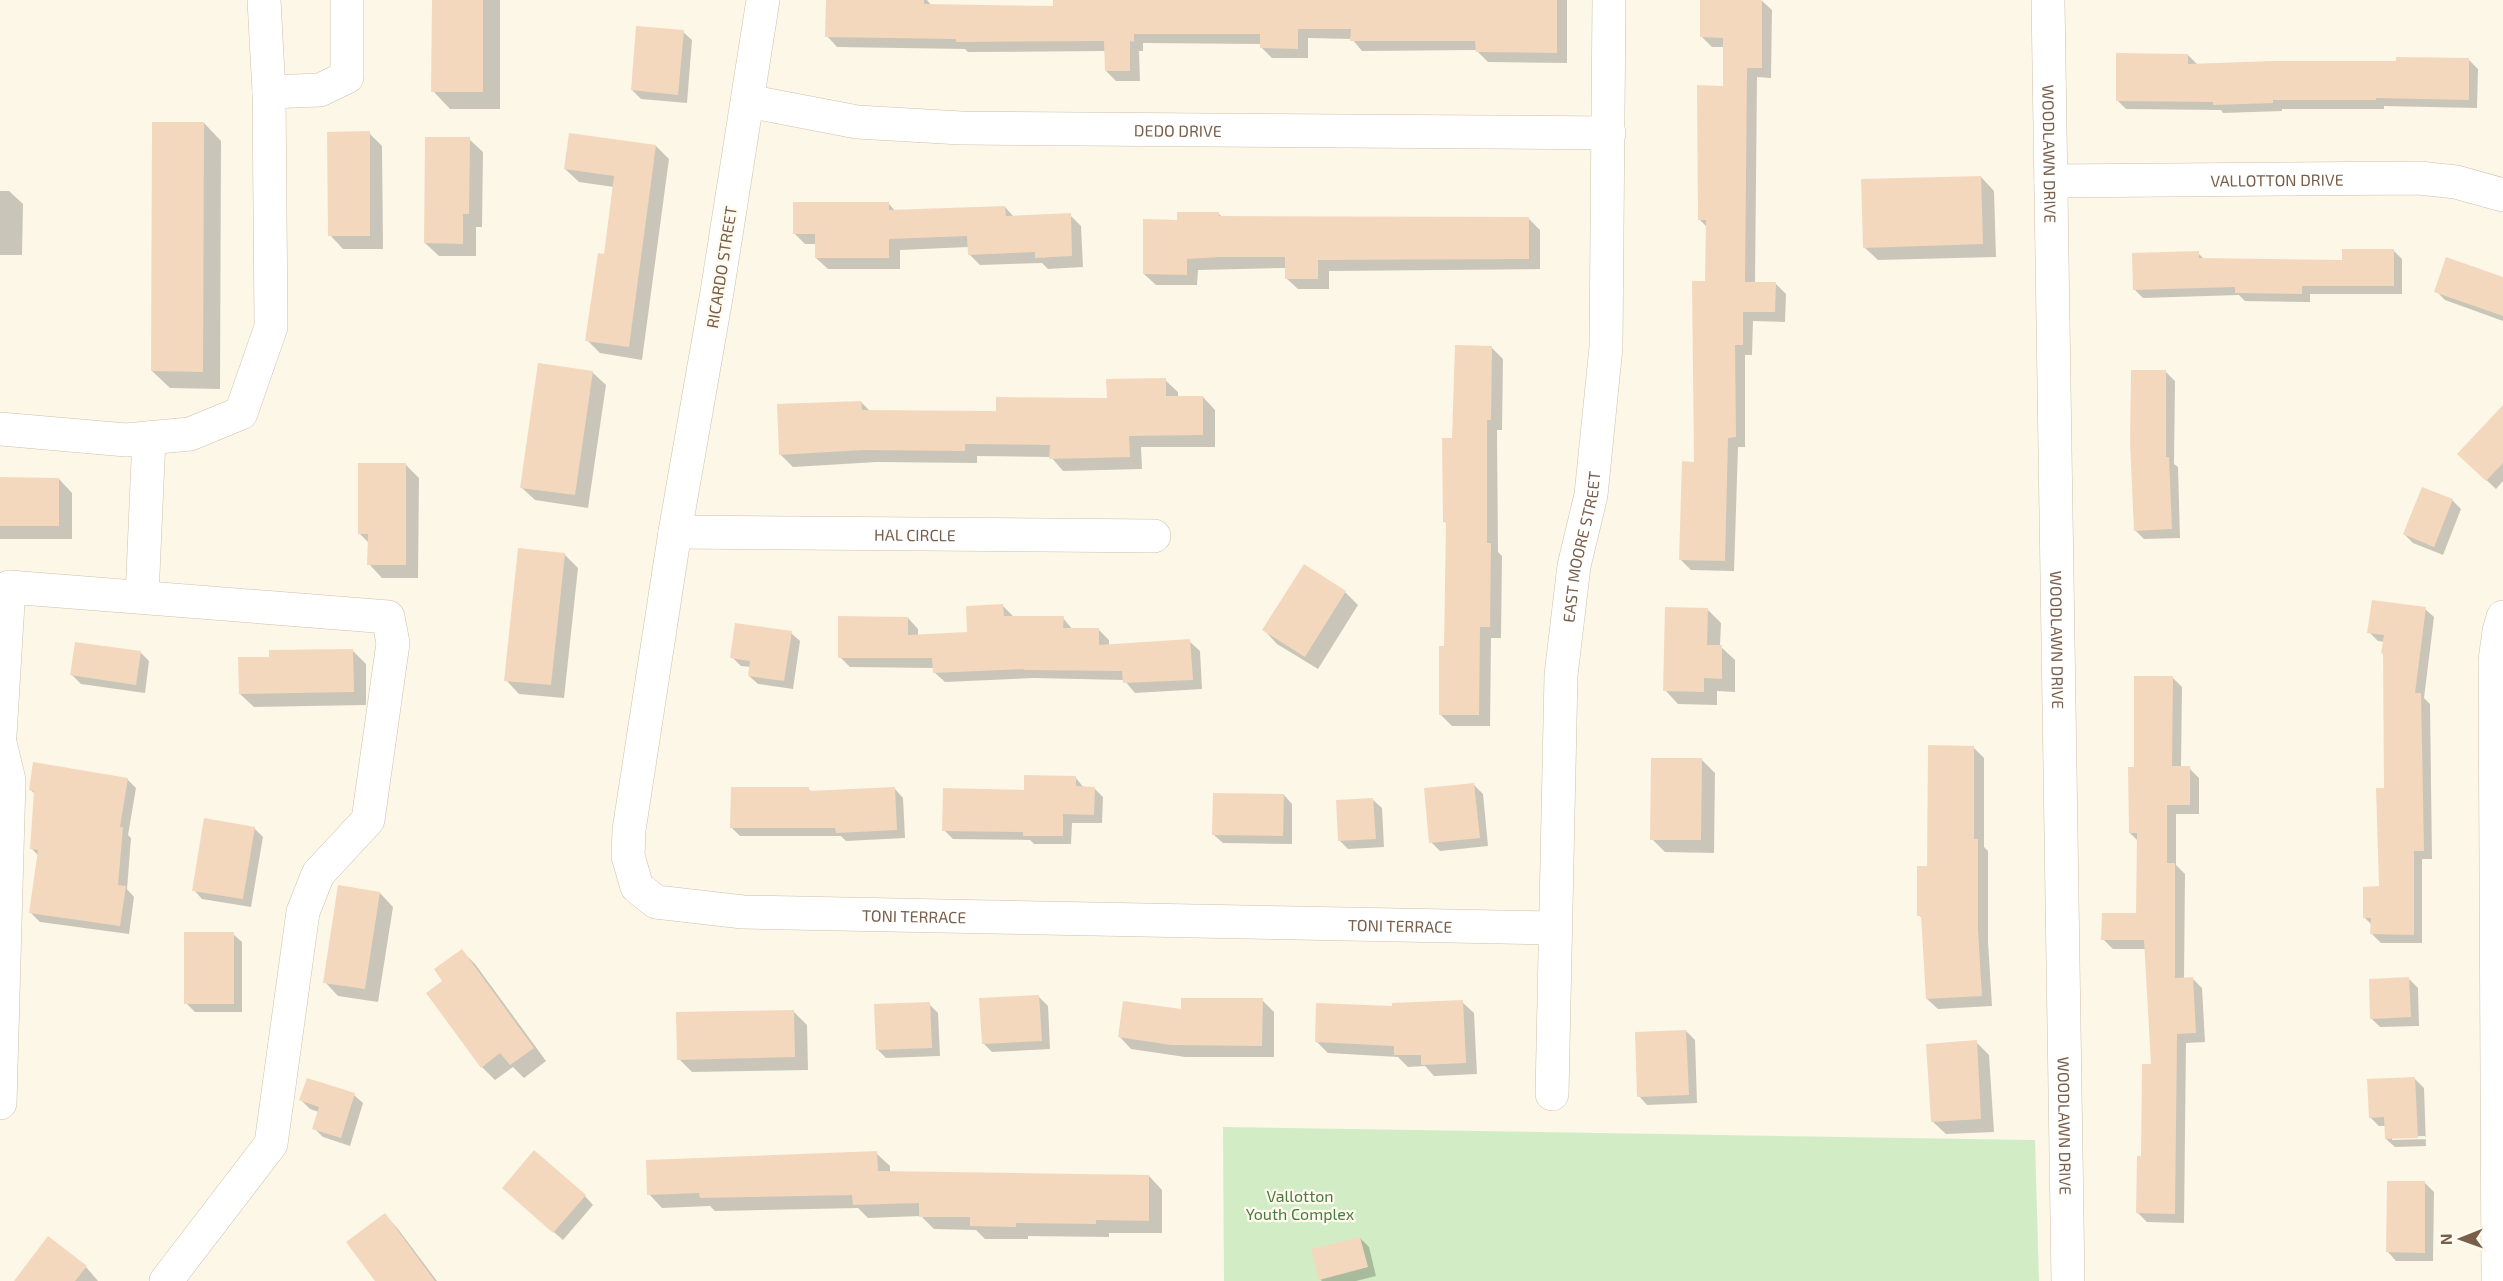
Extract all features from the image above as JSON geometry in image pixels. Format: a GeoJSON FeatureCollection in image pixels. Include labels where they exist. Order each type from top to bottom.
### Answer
{"type":"FeatureCollection","features":[{"type":"Feature","properties":{"kind":"street"},"geometry":{"type":"LineString","coordinates":[[0,429],[126,440],[190,434],[241,413],[271,327],[269,92],[264,0]]}},
{"type":"Feature","properties":{"kind":"street"},"geometry":{"type":"LineString","coordinates":[[269,92],[320,90],[347,77],[347,0]]}},
{"type":"Feature","properties":{"kind":"street","name":"RICARDO STREET"},"geometry":{"type":"LineString","coordinates":[[675,532],[763,0]]}},
{"type":"Feature","properties":{"kind":"street","name":"EAST MOORE STREET"},"geometry":{"type":"LineString","coordinates":[[1552,1094],[1561,675],[1574,567],[1591,495],[1606,347],[1609,0]]}},
{"type":"Feature","properties":{"kind":"street","name":"WOODLAWN DRIVE"},"geometry":{"type":"LineString","coordinates":[[2048,0],[2068,1281]]}},
{"type":"Feature","properties":{"kind":"street","name":"DEDO DRIVE"},"geometry":{"type":"LineString","coordinates":[[748,101],[858,122],[961,128],[1609,134]]}},
{"type":"Feature","properties":{"kind":"street","name":"VALLOTTON DRIVE"},"geometry":{"type":"LineString","coordinates":[[2051,181],[2419,178],[2456,182],[2503,195]]}},
{"type":"Feature","properties":{"kind":"street"},"geometry":{"type":"LineString","coordinates":[[142,597],[149,438]]}},
{"type":"Feature","properties":{"kind":"street","name":"HAL CIRCLE"},"geometry":{"type":"LineString","coordinates":[[675,532],[1154,536]]}},
{"type":"Feature","properties":{"kind":"street","name":"TONI TERRACE"},"geometry":{"type":"LineString","coordinates":[[675,532],[628,856],[637,886],[656,902],[743,912],[1555,928]]}},
{"type":"Feature","properties":{"kind":"street"},"geometry":{"type":"LineString","coordinates":[[0,735],[5,587],[388,617],[393,643],[369,820],[318,874],[303,912],[271,1144],[166,1281]]}},
{"type":"Feature","properties":{"kind":"street"},"geometry":{"type":"LineString","coordinates":[[2498,1281],[2495,672],[2499,631],[2503,616]]}},
{"type":"Feature","properties":{"kind":"street"},"geometry":{"type":"LineString","coordinates":[[0,743],[9,780],[0,1103]]}},
{"type":"Feature","properties":{"kind":"green space","name":"Vallotton Youth Complex"},"geometry":{"type":"Polygon","coordinates":[[[1223,1127],[2035,1140],[2039,1281],[1224,1281],[1223,1127]]]}},
{"type":"Feature","properties":{"kind":"building"},"geometry":{"type":"Polygon","coordinates":[[[432,0],[483,0],[483,92],[431,92],[432,0]]]}},
{"type":"Feature","properties":{"kind":"building"},"geometry":{"type":"Polygon","coordinates":[[[826,0],[924,0],[924,4],[1053,6],[1053,0],[1557,0],[1557,53],[1476,52],[1475,41],[1350,41],[1351,29],[1298,29],[1298,49],[1260,48],[1260,34],[1134,34],[1134,42],[1130,41],[1130,71],[1105,71],[1104,41],[956,42],[956,39],[825,37],[826,0]]]}},
{"type":"Feature","properties":{"kind":"building"},"geometry":{"type":"Polygon","coordinates":[[[1700,0],[1762,0],[1762,68],[1747,68],[1745,282],[1776,282],[1775,312],[1743,312],[1743,345],[1735,345],[1736,437],[1728,438],[1725,561],[1679,560],[1682,461],[1694,462],[1692,281],[1705,281],[1706,220],[1698,220],[1697,85],[1723,86],[1723,38],[1700,37],[1700,0]]]}},
{"type":"Feature","properties":{"kind":"building"},"geometry":{"type":"Polygon","coordinates":[[[636,26],[684,30],[678,95],[631,90],[636,26]]]}},
{"type":"Feature","properties":{"kind":"building"},"geometry":{"type":"Polygon","coordinates":[[[2116,53],[2188,54],[2188,64],[2396,61],[2396,57],[2469,58],[2469,100],[2376,98],[2376,100],[2273,100],[2273,103],[2213,105],[2213,102],[2116,101],[2116,53]]]}},
{"type":"Feature","properties":{"kind":"building"},"geometry":{"type":"Polygon","coordinates":[[[152,122],[204,122],[203,372],[151,371],[152,122]]]}},
{"type":"Feature","properties":{"kind":"building"},"geometry":{"type":"Polygon","coordinates":[[[370,131],[370,236],[328,236],[327,132],[370,131]]]}},
{"type":"Feature","properties":{"kind":"building"},"geometry":{"type":"Polygon","coordinates":[[[569,133],[656,145],[629,347],[585,341],[598,253],[604,254],[614,176],[564,169],[569,133]]]}},
{"type":"Feature","properties":{"kind":"building"},"geometry":{"type":"Polygon","coordinates":[[[425,137],[470,137],[469,214],[463,214],[463,244],[424,243],[425,137]]]}},
{"type":"Feature","properties":{"kind":"building"},"geometry":{"type":"Polygon","coordinates":[[[1981,176],[1983,244],[1863,248],[1861,179],[1981,176]]]}},
{"type":"Feature","properties":{"kind":"building"},"geometry":{"type":"Polygon","coordinates":[[[793,202],[889,202],[889,210],[1005,206],[1006,216],[1071,213],[1072,256],[1035,258],[1035,252],[968,255],[967,236],[889,239],[889,258],[815,258],[815,234],[793,234],[793,202]]]}},
{"type":"Feature","properties":{"kind":"building"},"geometry":{"type":"Polygon","coordinates":[[[1177,212],[1219,212],[1219,216],[1529,217],[1529,259],[1318,260],[1318,279],[1285,279],[1285,257],[1219,257],[1187,259],[1187,275],[1143,274],[1143,219],[1177,220],[1177,212]]]}},
{"type":"Feature","properties":{"kind":"building"},"geometry":{"type":"Polygon","coordinates":[[[2342,249],[2394,249],[2394,286],[2302,286],[2302,294],[2235,293],[2235,287],[2133,290],[2132,253],[2199,251],[2199,258],[2342,260],[2342,249]]]}},
{"type":"Feature","properties":{"kind":"building"},"geometry":{"type":"Polygon","coordinates":[[[2446,257],[2503,277],[2503,316],[2434,292],[2446,257]]]}},
{"type":"Feature","properties":{"kind":"building"},"geometry":{"type":"Polygon","coordinates":[[[1455,345],[1492,346],[1491,420],[1487,420],[1487,543],[1491,543],[1490,627],[1480,627],[1479,715],[1439,715],[1439,646],[1444,646],[1446,522],[1443,522],[1442,438],[1452,438],[1455,345]]]}},
{"type":"Feature","properties":{"kind":"building"},"geometry":{"type":"Polygon","coordinates":[[[538,363],[593,371],[575,495],[520,488],[538,363]]]}},
{"type":"Feature","properties":{"kind":"building"},"geometry":{"type":"Polygon","coordinates":[[[2131,370],[2166,370],[2166,457],[2169,457],[2172,529],[2134,531],[2130,443],[2131,370]]]}},
{"type":"Feature","properties":{"kind":"building"},"geometry":{"type":"Polygon","coordinates":[[[1166,378],[1166,396],[1203,396],[1203,435],[1129,436],[1130,457],[1049,459],[1050,445],[965,444],[965,451],[863,450],[779,455],[777,404],[861,401],[862,410],[996,411],[996,397],[1107,398],[1106,379],[1166,378]]]}},
{"type":"Feature","properties":{"kind":"building"},"geometry":{"type":"Polygon","coordinates":[[[2503,405],[2503,463],[2486,481],[2457,454],[2503,405]]]}},
{"type":"Feature","properties":{"kind":"building"},"geometry":{"type":"Polygon","coordinates":[[[358,463],[406,463],[406,565],[367,565],[368,534],[358,534],[358,463]]]}},
{"type":"Feature","properties":{"kind":"building"},"geometry":{"type":"Polygon","coordinates":[[[0,477],[59,478],[59,526],[0,526],[0,477]]]}},
{"type":"Feature","properties":{"kind":"building"},"geometry":{"type":"Polygon","coordinates":[[[2422,487],[2453,499],[2434,547],[2403,534],[2422,487]]]}},
{"type":"Feature","properties":{"kind":"building"},"geometry":{"type":"Polygon","coordinates":[[[518,548],[565,553],[551,685],[504,681],[518,548]]]}},
{"type":"Feature","properties":{"kind":"building"},"geometry":{"type":"Polygon","coordinates":[[[1304,564],[1346,591],[1305,657],[1262,630],[1304,564]]]}},
{"type":"Feature","properties":{"kind":"building"},"geometry":{"type":"Polygon","coordinates":[[[2372,600],[2426,607],[2415,693],[2421,693],[2424,851],[2414,851],[2414,935],[2370,934],[2371,918],[2363,918],[2363,887],[2379,886],[2376,788],[2384,788],[2383,654],[2381,653],[2384,635],[2367,633],[2372,600]]]}},
{"type":"Feature","properties":{"kind":"building"},"geometry":{"type":"Polygon","coordinates":[[[1003,604],[1004,616],[1064,616],[1063,628],[1099,628],[1099,645],[1190,639],[1193,680],[1123,683],[1122,671],[1024,669],[933,673],[932,658],[838,658],[838,616],[908,617],[908,635],[967,632],[966,606],[1003,604]]]}},
{"type":"Feature","properties":{"kind":"building"},"geometry":{"type":"Polygon","coordinates":[[[1665,607],[1708,608],[1707,645],[1722,645],[1722,679],[1704,678],[1704,692],[1663,691],[1665,607]]]}},
{"type":"Feature","properties":{"kind":"building"},"geometry":{"type":"Polygon","coordinates":[[[735,623],[792,631],[784,681],[748,676],[750,661],[730,658],[735,623]]]}},
{"type":"Feature","properties":{"kind":"building"},"geometry":{"type":"Polygon","coordinates":[[[75,642],[141,651],[136,685],[70,675],[75,642]]]}},
{"type":"Feature","properties":{"kind":"building"},"geometry":{"type":"Polygon","coordinates":[[[353,649],[354,692],[239,694],[238,657],[269,657],[269,650],[353,649]]]}},
{"type":"Feature","properties":{"kind":"building"},"geometry":{"type":"Polygon","coordinates":[[[2134,676],[2173,676],[2172,766],[2190,766],[2190,805],[2167,805],[2167,863],[2175,863],[2175,978],[2193,977],[2196,1033],[2177,1034],[2175,1214],[2136,1213],[2137,1156],[2141,1156],[2142,1064],[2151,1064],[2144,940],[2101,940],[2102,913],[2136,913],[2137,833],[2129,833],[2128,767],[2134,767],[2134,676]]]}},
{"type":"Feature","properties":{"kind":"building"},"geometry":{"type":"Polygon","coordinates":[[[1928,745],[1974,746],[1974,839],[1978,839],[1978,930],[1982,996],[1926,999],[1921,916],[1917,916],[1917,866],[1927,866],[1928,745]]]}},
{"type":"Feature","properties":{"kind":"building"},"geometry":{"type":"Polygon","coordinates":[[[1651,758],[1702,758],[1701,840],[1650,840],[1651,758]]]}},
{"type":"Feature","properties":{"kind":"building"},"geometry":{"type":"Polygon","coordinates":[[[33,762],[128,778],[120,827],[123,827],[118,885],[126,886],[120,926],[29,913],[38,850],[30,849],[34,791],[29,790],[33,762]]]}},
{"type":"Feature","properties":{"kind":"building"},"geometry":{"type":"Polygon","coordinates":[[[1024,775],[1076,776],[1076,786],[1095,787],[1094,815],[1063,814],[1063,836],[1023,836],[1023,832],[942,831],[943,788],[1024,790],[1024,775]]]}},
{"type":"Feature","properties":{"kind":"building"},"geometry":{"type":"Polygon","coordinates":[[[1474,783],[1480,838],[1429,843],[1424,788],[1474,783]]]}},
{"type":"Feature","properties":{"kind":"building"},"geometry":{"type":"Polygon","coordinates":[[[731,787],[809,787],[809,791],[895,787],[897,830],[836,833],[835,828],[730,828],[731,787]]]}},
{"type":"Feature","properties":{"kind":"building"},"geometry":{"type":"Polygon","coordinates":[[[1213,793],[1284,794],[1283,836],[1212,835],[1213,793]]]}},
{"type":"Feature","properties":{"kind":"building"},"geometry":{"type":"Polygon","coordinates":[[[1373,798],[1376,839],[1338,841],[1336,800],[1373,798]]]}},
{"type":"Feature","properties":{"kind":"building"},"geometry":{"type":"Polygon","coordinates":[[[204,818],[255,827],[243,899],[192,891],[204,818]]]}},
{"type":"Feature","properties":{"kind":"building"},"geometry":{"type":"Polygon","coordinates":[[[338,885],[380,892],[365,989],[323,983],[338,885]]]}},
{"type":"Feature","properties":{"kind":"building"},"geometry":{"type":"Polygon","coordinates":[[[184,932],[234,932],[234,1004],[184,1004],[184,932]]]}},
{"type":"Feature","properties":{"kind":"building"},"geometry":{"type":"Polygon","coordinates":[[[462,949],[534,1048],[510,1065],[500,1053],[481,1068],[426,993],[442,981],[434,969],[462,949]]]}},
{"type":"Feature","properties":{"kind":"building"},"geometry":{"type":"Polygon","coordinates":[[[2409,977],[2411,1017],[2370,1019],[2369,979],[2409,977]]]}},
{"type":"Feature","properties":{"kind":"building"},"geometry":{"type":"Polygon","coordinates":[[[1039,995],[1042,1041],[982,1044],[979,998],[1039,995]]]}},
{"type":"Feature","properties":{"kind":"building"},"geometry":{"type":"Polygon","coordinates":[[[1181,998],[1263,998],[1262,1046],[1171,1045],[1118,1037],[1123,1001],[1181,1009],[1181,998]]]}},
{"type":"Feature","properties":{"kind":"building"},"geometry":{"type":"Polygon","coordinates":[[[1463,1000],[1466,1063],[1421,1065],[1421,1055],[1394,1055],[1394,1046],[1315,1042],[1316,1003],[1392,1006],[1392,1003],[1463,1000]]]}},
{"type":"Feature","properties":{"kind":"building"},"geometry":{"type":"Polygon","coordinates":[[[930,1002],[932,1048],[876,1050],[874,1004],[930,1002]]]}},
{"type":"Feature","properties":{"kind":"building"},"geometry":{"type":"Polygon","coordinates":[[[794,1010],[795,1057],[677,1060],[676,1012],[794,1010]]]}},
{"type":"Feature","properties":{"kind":"building"},"geometry":{"type":"Polygon","coordinates":[[[1686,1030],[1689,1095],[1637,1097],[1635,1032],[1686,1030]]]}},
{"type":"Feature","properties":{"kind":"building"},"geometry":{"type":"Polygon","coordinates":[[[1977,1040],[1981,1119],[1931,1122],[1926,1044],[1977,1040]]]}},
{"type":"Feature","properties":{"kind":"building"},"geometry":{"type":"Polygon","coordinates":[[[2415,1077],[2418,1138],[2385,1139],[2384,1117],[2369,1118],[2367,1079],[2415,1077]]]}},
{"type":"Feature","properties":{"kind":"building"},"geometry":{"type":"Polygon","coordinates":[[[307,1078],[355,1093],[341,1138],[312,1129],[319,1107],[299,1100],[307,1078]]]}},
{"type":"Feature","properties":{"kind":"building"},"geometry":{"type":"Polygon","coordinates":[[[534,1150],[586,1195],[553,1233],[502,1188],[534,1150]]]}},
{"type":"Feature","properties":{"kind":"building"},"geometry":{"type":"Polygon","coordinates":[[[877,1151],[878,1171],[1149,1175],[1149,1221],[1096,1220],[1096,1224],[1016,1223],[1016,1227],[970,1226],[970,1217],[919,1217],[919,1203],[853,1205],[852,1195],[700,1198],[699,1193],[647,1195],[646,1160],[877,1151]]]}},
{"type":"Feature","properties":{"kind":"building"},"geometry":{"type":"Polygon","coordinates":[[[2387,1181],[2425,1181],[2425,1253],[2386,1252],[2387,1181]]]}},
{"type":"Feature","properties":{"kind":"building"},"geometry":{"type":"Polygon","coordinates":[[[385,1213],[435,1281],[375,1281],[346,1242],[385,1213]]]}},
{"type":"Feature","properties":{"kind":"building"},"geometry":{"type":"Polygon","coordinates":[[[48,1236],[87,1266],[75,1281],[14,1281],[48,1236]]]}},
{"type":"Feature","properties":{"kind":"building"},"geometry":{"type":"Polygon","coordinates":[[[1360,1237],[1368,1267],[1319,1280],[1311,1249],[1360,1237]]]}}]}
